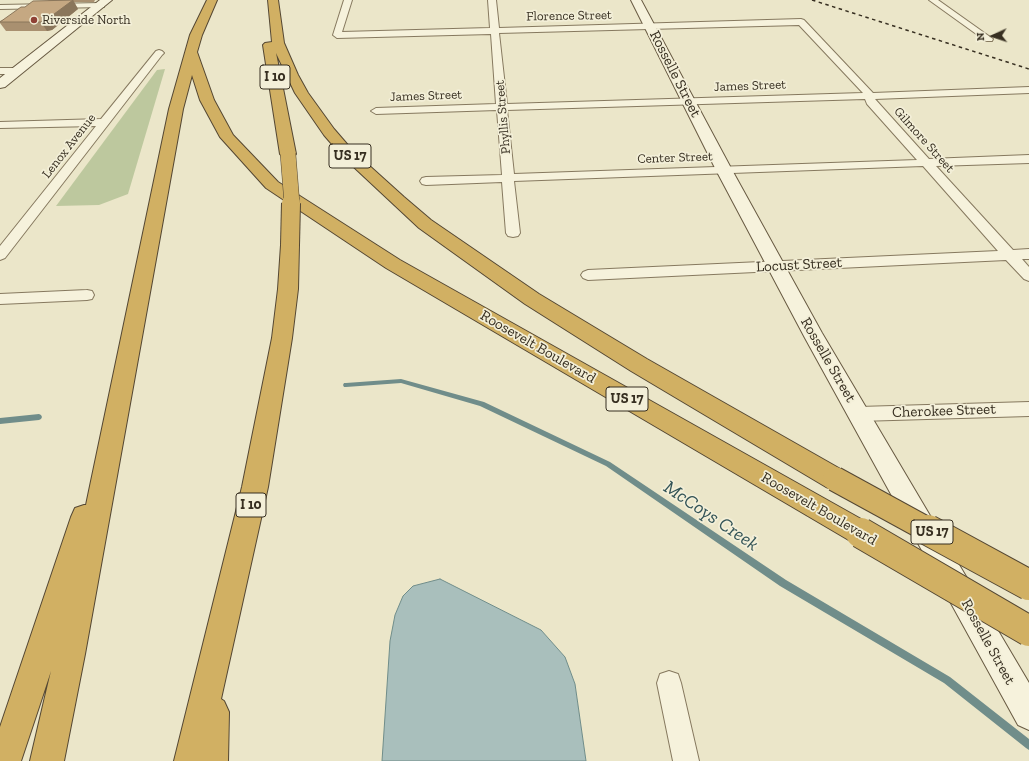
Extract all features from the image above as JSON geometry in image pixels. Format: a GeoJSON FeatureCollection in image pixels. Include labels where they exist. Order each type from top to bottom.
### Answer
{"type":"FeatureCollection","features":[{"type":"Feature","properties":{"kind":"highway"},"geometry":{"type":"LineString","coordinates":[[47,761],[175,117],[200,23],[212,0]]}},
{"type":"Feature","properties":{"kind":"highway","name":"I 10"},"geometry":{"type":"LineString","coordinates":[[191,761],[215,665],[255,487],[282,338],[288,289],[292,211],[288,154],[269,44],[268,15],[271,0]]}},
{"type":"Feature","properties":{"kind":"highway","name":"US 17"},"geometry":{"type":"LineString","coordinates":[[271,0],[278,43],[292,75],[302,93],[329,132],[348,154],[425,224],[532,299],[646,369],[836,479],[1029,585]]}},
{"type":"Feature","properties":{"kind":"highway","name":"Roosevelt Boulevard"},"geometry":{"type":"LineString","coordinates":[[192,51],[197,72],[208,100],[227,137],[272,185],[393,264],[1029,631]]}},
{"type":"Feature","properties":{"kind":"highway"},"geometry":{"type":"LineString","coordinates":[[4,761],[26,701],[116,417]]}},
{"type":"Feature","properties":{"kind":"highway"},"geometry":{"type":"LineString","coordinates":[[211,761],[215,665]]}},
{"type":"Feature","properties":{"kind":"street","name":"Florence Street"},"geometry":{"type":"LineString","coordinates":[[348,0],[337,35],[801,22]]}},
{"type":"Feature","properties":{"kind":"street","name":"Phyllis Street"},"geometry":{"type":"LineString","coordinates":[[492,0],[496,31],[513,234]]}},
{"type":"Feature","properties":{"kind":"street","name":"Rosselle Street"},"geometry":{"type":"LineString","coordinates":[[636,0],[724,170],[815,338],[1029,714]]}},
{"type":"Feature","properties":{"kind":"street"},"geometry":{"type":"LineString","coordinates":[[933,0],[989,39]]}},
{"type":"Feature","properties":{"kind":"street"},"geometry":{"type":"LineString","coordinates":[[0,7],[104,2]]}},
{"type":"Feature","properties":{"kind":"street"},"geometry":{"type":"LineString","coordinates":[[0,84],[104,2]]}},
{"type":"Feature","properties":{"kind":"street","name":"Gilmore Street"},"geometry":{"type":"LineString","coordinates":[[801,22],[867,91],[871,102],[1029,276]]}},
{"type":"Feature","properties":{"kind":"street","name":"Lenox Avenue"},"geometry":{"type":"LineString","coordinates":[[0,255],[159,53]]}},
{"type":"Feature","properties":{"kind":"street"},"geometry":{"type":"LineString","coordinates":[[0,71],[17,71]]}},
{"type":"Feature","properties":{"kind":"street","name":"James Street"},"geometry":{"type":"LineString","coordinates":[[376,111],[1029,90]]}},
{"type":"Feature","properties":{"kind":"street"},"geometry":{"type":"LineString","coordinates":[[0,125],[105,122]]}},
{"type":"Feature","properties":{"kind":"street","name":"Center Street"},"geometry":{"type":"LineString","coordinates":[[426,181],[1029,159]]}},
{"type":"Feature","properties":{"kind":"street","name":"Locust Street"},"geometry":{"type":"LineString","coordinates":[[588,275],[1029,254]]}},
{"type":"Feature","properties":{"kind":"street"},"geometry":{"type":"LineString","coordinates":[[0,299],[88,295]]}},
{"type":"Feature","properties":{"kind":"street","name":"Cherokee Street"},"geometry":{"type":"LineString","coordinates":[[859,414],[1029,409]]}},
{"type":"Feature","properties":{"kind":"street"},"geometry":{"type":"LineString","coordinates":[[670,683],[686,761]]}},
{"type":"Feature","properties":{"kind":"green space"},"geometry":{"type":"Polygon","coordinates":[[[165,69],[128,194],[99,205],[56,206],[157,70],[165,69]]]}},
{"type":"Feature","properties":{"kind":"water"},"geometry":{"type":"Polygon","coordinates":[[[440,579],[541,630],[565,657],[575,684],[586,761],[382,761],[390,641],[395,615],[403,596],[413,586],[440,579]]]}},
{"type":"Feature","properties":{"kind":"building"},"geometry":{"type":"Polygon","coordinates":[[[73,0],[41,22],[0,22],[21,7],[25,7],[33,1],[73,0]]]}},
{"type":"Feature","properties":{"kind":"waterway","name":"McCoys Creek"},"geometry":{"type":"LineString","coordinates":[[346,385],[401,381],[482,404],[608,464],[783,583],[947,680],[1029,745]]}},
{"type":"Feature","properties":{"kind":"waterway","name":"McCoys Creek"},"geometry":{"type":"LineString","coordinates":[[0,421],[39,417]]}},
{"type":"Feature","properties":{"kind":"railway"},"geometry":{"type":"LineString","coordinates":[[812,0],[1029,69]]}},
{"type":"Feature","properties":{"kind":"place","name":"Riverside North"},"geometry":{"type":"Point","coordinates":[34,20]}}]}
